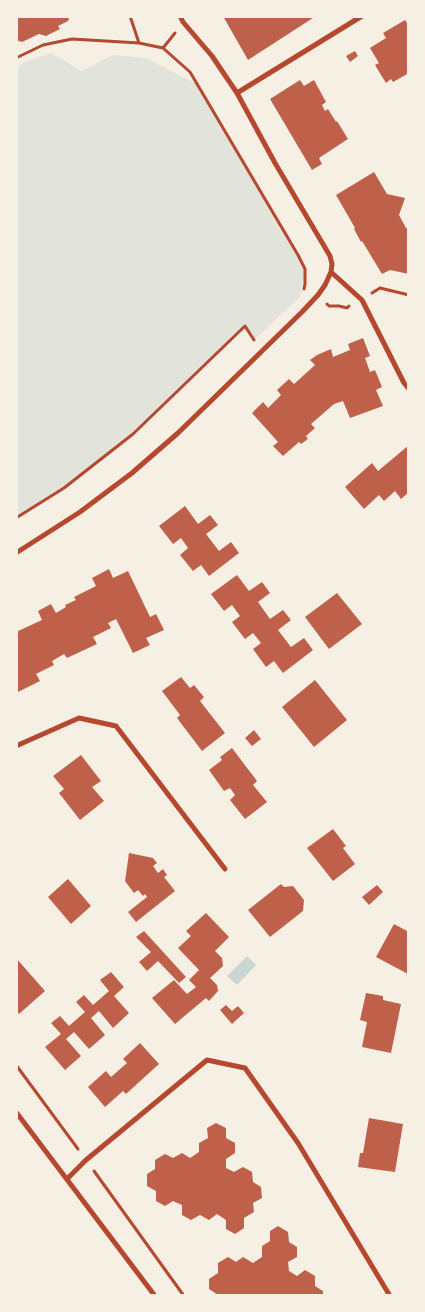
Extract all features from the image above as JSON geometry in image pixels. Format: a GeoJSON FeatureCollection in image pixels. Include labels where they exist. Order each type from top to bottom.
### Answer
{"type":"FeatureCollection","features":[{"type":"Feature","properties":{"kind":"street"},"geometry":{"type":"LineString","coordinates":[[16,553],[103,495],[132,473],[178,432],[302,312],[318,295],[330,272],[332,264],[330,256],[237,93],[212,56],[180,16]]}},
{"type":"Feature","properties":{"kind":"street"},"geometry":{"type":"LineString","coordinates":[[237,93],[362,16]]}},
{"type":"Feature","properties":{"kind":"street"},"geometry":{"type":"LineString","coordinates":[[330,272],[362,300],[409,388]]}},
{"type":"Feature","properties":{"kind":"street"},"geometry":{"type":"LineString","coordinates":[[16,746],[79,718],[116,726],[225,869]]}},
{"type":"Feature","properties":{"kind":"street"},"geometry":{"type":"LineString","coordinates":[[68,1178],[86,1160],[207,1060],[244,1068],[298,1142],[390,1296]]}},
{"type":"Feature","properties":{"kind":"street"},"geometry":{"type":"LineString","coordinates":[[17,1114],[68,1178],[155,1296]]}},
{"type":"Feature","properties":{"kind":"path"},"geometry":{"type":"LineString","coordinates":[[130,16],[139,43]]}},
{"type":"Feature","properties":{"kind":"path"},"geometry":{"type":"LineString","coordinates":[[163,48],[183,22]]}},
{"type":"Feature","properties":{"kind":"path"},"geometry":{"type":"LineString","coordinates":[[16,58],[43,45],[72,39],[139,43],[163,48],[190,72],[298,255],[305,270],[303,294]]}},
{"type":"Feature","properties":{"kind":"path"},"geometry":{"type":"LineString","coordinates":[[362,300],[380,288],[409,295]]}},
{"type":"Feature","properties":{"kind":"path"},"geometry":{"type":"LineString","coordinates":[[16,518],[64,488],[133,434],[245,326],[254,340],[260,334]]}},
{"type":"Feature","properties":{"kind":"path"},"geometry":{"type":"LineString","coordinates":[[16,1065],[184,1296]]}},
{"type":"Feature","properties":{"kind":"shaded area"},"geometry":{"type":"Polygon","coordinates":[[[51,53],[82,71],[113,55],[146,58],[197,84],[305,269],[300,297],[254,340],[245,326],[133,434],[64,487],[16,518],[16,69],[24,62],[51,53]]]}},
{"type":"Feature","properties":{"kind":"shaded area"},"geometry":{"type":"Polygon","coordinates":[[[247,956],[256,965],[237,985],[227,976],[247,956]]]}},
{"type":"Feature","properties":{"kind":"building"},"geometry":{"type":"Polygon","coordinates":[[[16,16],[70,16],[68,21],[58,26],[60,29],[46,36],[39,34],[22,42],[16,40],[16,16]]]}},
{"type":"Feature","properties":{"kind":"building"},"geometry":{"type":"Polygon","coordinates":[[[223,16],[316,16],[248,60],[223,16]]]}},
{"type":"Feature","properties":{"kind":"building"},"geometry":{"type":"Polygon","coordinates":[[[405,20],[409,26],[409,73],[393,82],[391,79],[386,83],[375,65],[379,63],[370,48],[386,38],[383,33],[405,20]]]}},
{"type":"Feature","properties":{"kind":"building"},"geometry":{"type":"Polygon","coordinates":[[[355,51],[358,56],[350,62],[346,56],[355,51]]]}},
{"type":"Feature","properties":{"kind":"building"},"geometry":{"type":"Polygon","coordinates":[[[300,80],[304,86],[314,80],[326,102],[322,105],[325,111],[328,109],[348,139],[319,158],[322,164],[312,170],[270,99],[300,80]]]}},
{"type":"Feature","properties":{"kind":"building"},"geometry":{"type":"Polygon","coordinates":[[[374,172],[387,194],[405,198],[399,215],[406,228],[409,229],[409,274],[390,270],[382,274],[361,242],[336,195],[374,172]]]}},
{"type":"Feature","properties":{"kind":"building"},"geometry":{"type":"Polygon","coordinates":[[[363,338],[370,356],[365,358],[370,372],[375,370],[382,387],[376,390],[383,406],[350,418],[343,401],[334,404],[311,424],[315,428],[306,436],[308,439],[301,444],[299,442],[283,456],[273,446],[278,442],[252,413],[263,402],[268,408],[281,395],[277,390],[289,379],[294,384],[315,365],[310,360],[317,355],[331,349],[333,357],[350,350],[348,344],[363,338]]]}},
{"type":"Feature","properties":{"kind":"building"},"geometry":{"type":"Polygon","coordinates":[[[409,445],[409,492],[401,499],[395,491],[384,501],[379,495],[364,509],[345,487],[372,463],[378,471],[409,445]]]}},
{"type":"Feature","properties":{"kind":"building"},"geometry":{"type":"Polygon","coordinates":[[[185,506],[198,524],[210,515],[218,525],[206,534],[219,551],[231,542],[239,553],[209,576],[201,565],[193,571],[180,555],[188,548],[181,538],[173,544],[159,526],[185,506]]]}},
{"type":"Feature","properties":{"kind":"building"},"geometry":{"type":"Polygon","coordinates":[[[109,569],[113,578],[128,571],[150,617],[156,614],[164,630],[146,638],[150,645],[133,653],[116,619],[108,623],[111,628],[93,637],[97,644],[67,658],[64,654],[52,661],[54,665],[36,674],[40,681],[16,693],[16,638],[18,637],[16,632],[42,620],[38,611],[51,604],[56,613],[66,607],[65,605],[76,600],[74,597],[96,586],[92,578],[109,569]]]}},
{"type":"Feature","properties":{"kind":"building"},"geometry":{"type":"Polygon","coordinates":[[[237,575],[249,591],[262,582],[270,593],[258,602],[270,619],[283,610],[291,620],[278,630],[291,647],[304,638],[313,650],[283,673],[274,661],[266,667],[253,649],[261,643],[253,633],[245,639],[232,622],[240,616],[232,605],[224,611],[211,594],[237,575]]]}},
{"type":"Feature","properties":{"kind":"building"},"geometry":{"type":"Polygon","coordinates":[[[337,593],[362,624],[329,649],[305,617],[337,593]]]}},
{"type":"Feature","properties":{"kind":"building"},"geometry":{"type":"Polygon","coordinates":[[[181,677],[190,688],[194,685],[204,697],[200,701],[225,733],[202,751],[177,718],[180,715],[162,691],[181,677]]]}},
{"type":"Feature","properties":{"kind":"building"},"geometry":{"type":"Polygon","coordinates":[[[315,680],[347,720],[314,747],[282,707],[315,680]]]}},
{"type":"Feature","properties":{"kind":"building"},"geometry":{"type":"Polygon","coordinates":[[[254,730],[261,739],[252,746],[245,738],[254,730]]]}},
{"type":"Feature","properties":{"kind":"building"},"geometry":{"type":"Polygon","coordinates":[[[232,748],[257,781],[253,785],[267,802],[245,819],[230,800],[235,795],[230,788],[224,791],[209,770],[222,760],[220,757],[232,748]]]}},
{"type":"Feature","properties":{"kind":"building"},"geometry":{"type":"Polygon","coordinates":[[[81,755],[101,781],[92,787],[104,801],[80,820],[59,793],[64,789],[53,776],[81,755]]]}},
{"type":"Feature","properties":{"kind":"building"},"geometry":{"type":"Polygon","coordinates":[[[333,829],[346,846],[343,848],[355,864],[333,881],[307,848],[333,829]]]}},
{"type":"Feature","properties":{"kind":"building"},"geometry":{"type":"Polygon","coordinates":[[[129,853],[153,858],[157,863],[153,866],[158,873],[163,869],[167,875],[164,877],[175,891],[136,922],[128,912],[147,897],[145,894],[143,896],[138,890],[134,893],[125,881],[129,853]]]}},
{"type":"Feature","properties":{"kind":"building"},"geometry":{"type":"Polygon","coordinates":[[[68,879],[91,906],[71,924],[48,897],[68,879]]]}},
{"type":"Feature","properties":{"kind":"building"},"geometry":{"type":"Polygon","coordinates":[[[281,884],[284,887],[293,886],[304,900],[303,911],[270,937],[248,910],[281,884]]]}},
{"type":"Feature","properties":{"kind":"building"},"geometry":{"type":"Polygon","coordinates":[[[377,885],[383,892],[369,905],[362,897],[377,885]]]}},
{"type":"Feature","properties":{"kind":"building"},"geometry":{"type":"Polygon","coordinates":[[[206,913],[229,937],[215,951],[222,958],[223,966],[210,978],[217,985],[218,991],[209,1001],[206,998],[175,1024],[152,998],[174,980],[187,994],[196,987],[189,980],[199,970],[178,948],[191,936],[186,931],[206,913]]]}},
{"type":"Feature","properties":{"kind":"building"},"geometry":{"type":"Polygon","coordinates":[[[394,924],[409,932],[408,974],[376,957],[394,924]]]}},
{"type":"Feature","properties":{"kind":"building"},"geometry":{"type":"Polygon","coordinates":[[[144,931],[186,977],[179,983],[158,961],[147,971],[139,962],[151,952],[136,937],[144,931]]]}},
{"type":"Feature","properties":{"kind":"building"},"geometry":{"type":"Polygon","coordinates":[[[16,958],[45,991],[19,1014],[16,1010],[16,958]]]}},
{"type":"Feature","properties":{"kind":"building"},"geometry":{"type":"Polygon","coordinates":[[[111,972],[124,987],[114,996],[129,1013],[113,1028],[99,1011],[91,1018],[105,1035],[89,1049],[74,1032],[66,1039],[81,1056],[65,1070],[45,1047],[61,1034],[51,1023],[60,1016],[69,1026],[85,1012],[76,1002],[84,995],[93,1005],[109,991],[100,980],[111,972]]]}},
{"type":"Feature","properties":{"kind":"building"},"geometry":{"type":"Polygon","coordinates":[[[366,993],[383,996],[383,1000],[401,1004],[391,1053],[362,1047],[367,1022],[360,1020],[366,993]]]}},
{"type":"Feature","properties":{"kind":"building"},"geometry":{"type":"Polygon","coordinates":[[[226,1005],[232,1011],[238,1006],[244,1013],[232,1024],[220,1010],[226,1005]]]}},
{"type":"Feature","properties":{"kind":"building"},"geometry":{"type":"Polygon","coordinates":[[[140,1043],[159,1064],[126,1094],[123,1091],[105,1107],[88,1087],[106,1071],[111,1077],[127,1063],[123,1059],[140,1043]]]}},
{"type":"Feature","properties":{"kind":"building"},"geometry":{"type":"Polygon","coordinates":[[[369,1118],[403,1124],[395,1172],[358,1167],[360,1153],[363,1153],[369,1118]]]}},
{"type":"Feature","properties":{"kind":"building"},"geometry":{"type":"Polygon","coordinates":[[[216,1123],[226,1128],[226,1138],[235,1143],[235,1153],[226,1159],[226,1168],[234,1172],[243,1167],[252,1172],[253,1182],[261,1187],[262,1198],[253,1203],[254,1212],[244,1218],[244,1228],[235,1234],[226,1229],[226,1220],[217,1214],[209,1220],[200,1215],[191,1220],[182,1215],[182,1205],[173,1201],[165,1206],[156,1201],[156,1191],[147,1186],[147,1174],[155,1169],[155,1160],[165,1154],[173,1158],[182,1153],[190,1158],[199,1152],[199,1143],[208,1138],[207,1128],[216,1123]]]}},
{"type":"Feature","properties":{"kind":"building"},"geometry":{"type":"Polygon","coordinates":[[[278,1226],[288,1232],[289,1242],[297,1247],[297,1257],[288,1262],[289,1271],[297,1276],[305,1270],[315,1276],[315,1286],[323,1291],[323,1296],[218,1296],[209,1289],[209,1279],[218,1273],[218,1263],[228,1257],[236,1262],[243,1257],[253,1263],[262,1257],[262,1246],[270,1241],[270,1231],[278,1226]]]}}]}
